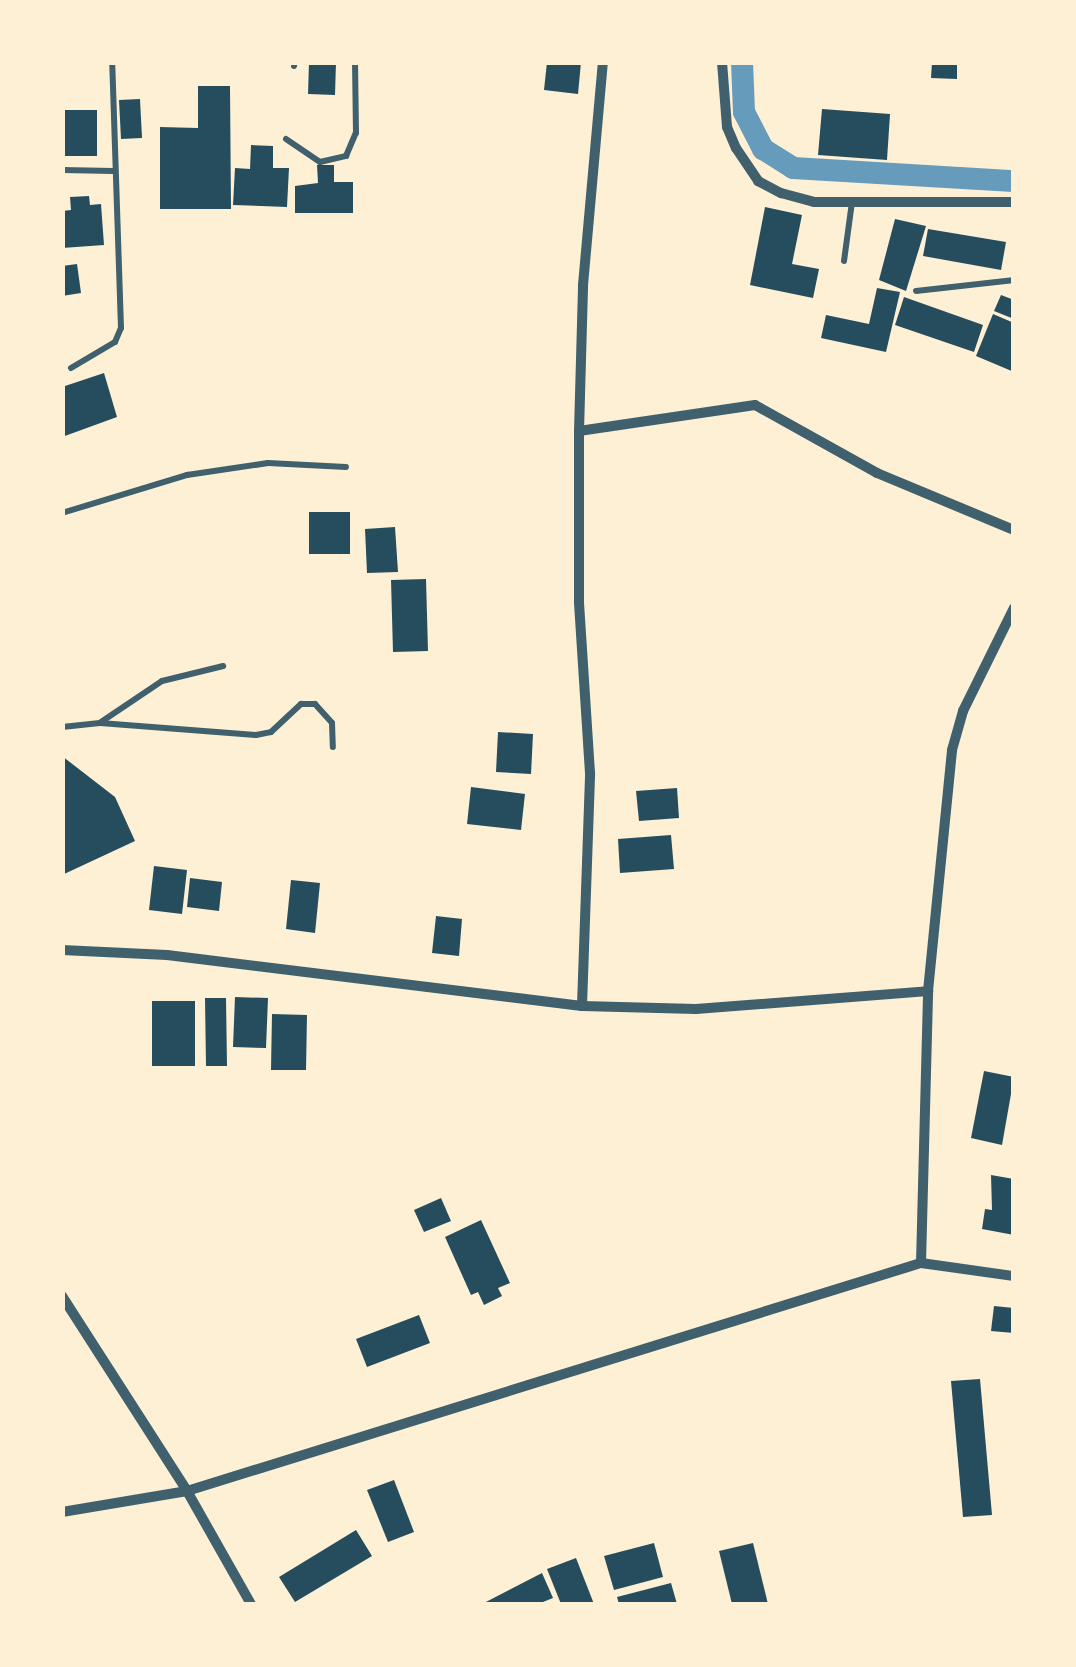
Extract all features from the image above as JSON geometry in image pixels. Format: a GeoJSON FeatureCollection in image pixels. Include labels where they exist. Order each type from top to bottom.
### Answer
{"type":"FeatureCollection","features":[{"type":"Feature","properties":{"kind":"street"},"geometry":{"type":"LineString","coordinates":[[582,1006],[590,773],[579,601],[582,284],[602,62]]}},
{"type":"Feature","properties":{"kind":"street"},"geometry":{"type":"LineString","coordinates":[[722,62],[726,127],[758,180],[814,202],[1014,202]]}},
{"type":"Feature","properties":{"kind":"street"},"geometry":{"type":"LineString","coordinates":[[579,431],[755,405],[877,473],[1014,530]]}},
{"type":"Feature","properties":{"kind":"street"},"geometry":{"type":"LineString","coordinates":[[922,1262],[928,991],[952,750],[970,694],[1014,608]]}},
{"type":"Feature","properties":{"kind":"street"},"geometry":{"type":"LineString","coordinates":[[62,950],[168,955],[582,1006],[696,1009],[928,991]]}},
{"type":"Feature","properties":{"kind":"street"},"geometry":{"type":"LineString","coordinates":[[62,1512],[187,1490],[922,1262],[1014,1276]]}},
{"type":"Feature","properties":{"kind":"street"},"geometry":{"type":"LineString","coordinates":[[62,1296],[187,1490],[251,1604]]}},
{"type":"Feature","properties":{"kind":"lane"},"geometry":{"type":"LineString","coordinates":[[70,368],[115,342],[121,328],[112,62]]}},
{"type":"Feature","properties":{"kind":"lane"},"geometry":{"type":"LineString","coordinates":[[286,139],[320,162],[346,156],[356,133],[355,62]]}},
{"type":"Feature","properties":{"kind":"lane"},"geometry":{"type":"LineString","coordinates":[[62,170],[113,171]]}},
{"type":"Feature","properties":{"kind":"lane"},"geometry":{"type":"LineString","coordinates":[[844,260],[852,201]]}},
{"type":"Feature","properties":{"kind":"lane"},"geometry":{"type":"LineString","coordinates":[[916,290],[1014,280]]}},
{"type":"Feature","properties":{"kind":"lane"},"geometry":{"type":"LineString","coordinates":[[62,512],[236,468],[346,468]]}},
{"type":"Feature","properties":{"kind":"lane"},"geometry":{"type":"LineString","coordinates":[[100,723],[162,681],[224,666]]}},
{"type":"Feature","properties":{"kind":"lane"},"geometry":{"type":"LineString","coordinates":[[62,727],[100,723],[256,735],[271,732],[301,704],[314,704],[332,723],[333,746]]}},
{"type":"Feature","properties":{"kind":"building"},"geometry":{"type":"Polygon","coordinates":[[[309,62],[336,62],[335,95],[308,94],[309,62]]]}},
{"type":"Feature","properties":{"kind":"building"},"geometry":{"type":"Polygon","coordinates":[[[547,62],[581,62],[578,94],[544,90],[547,62]]]}},
{"type":"Feature","properties":{"kind":"building"},"geometry":{"type":"Polygon","coordinates":[[[932,62],[957,62],[957,79],[931,78],[932,62]]]}},
{"type":"Feature","properties":{"kind":"building"},"geometry":{"type":"Polygon","coordinates":[[[198,86],[230,86],[231,209],[160,209],[160,127],[198,128],[198,86]]]}},
{"type":"Feature","properties":{"kind":"building"},"geometry":{"type":"Polygon","coordinates":[[[140,99],[142,138],[121,139],[119,100],[140,99]]]}},
{"type":"Feature","properties":{"kind":"building"},"geometry":{"type":"Polygon","coordinates":[[[822,109],[890,114],[887,160],[818,155],[822,109]]]}},
{"type":"Feature","properties":{"kind":"building"},"geometry":{"type":"Polygon","coordinates":[[[62,110],[97,110],[97,156],[62,156],[62,110]]]}},
{"type":"Feature","properties":{"kind":"building"},"geometry":{"type":"Polygon","coordinates":[[[251,145],[273,146],[273,168],[289,168],[287,207],[233,205],[235,168],[250,169],[251,145]]]}},
{"type":"Feature","properties":{"kind":"building"},"geometry":{"type":"Polygon","coordinates":[[[317,165],[334,165],[334,182],[353,182],[353,213],[295,213],[295,186],[318,183],[317,165]]]}},
{"type":"Feature","properties":{"kind":"building"},"geometry":{"type":"Polygon","coordinates":[[[89,196],[90,205],[101,204],[104,245],[62,248],[62,211],[71,210],[70,197],[89,196]]]}},
{"type":"Feature","properties":{"kind":"building"},"geometry":{"type":"Polygon","coordinates":[[[765,207],[802,215],[792,264],[819,269],[813,298],[750,285],[765,207]]]}},
{"type":"Feature","properties":{"kind":"building"},"geometry":{"type":"Polygon","coordinates":[[[895,219],[926,226],[906,291],[879,280],[895,219]]]}},
{"type":"Feature","properties":{"kind":"building"},"geometry":{"type":"Polygon","coordinates":[[[928,229],[1006,242],[1001,270],[923,256],[928,229]]]}},
{"type":"Feature","properties":{"kind":"building"},"geometry":{"type":"Polygon","coordinates":[[[77,264],[81,293],[62,296],[62,266],[77,264]]]}},
{"type":"Feature","properties":{"kind":"building"},"geometry":{"type":"Polygon","coordinates":[[[877,288],[900,292],[886,352],[821,338],[826,315],[869,324],[877,288]]]}},
{"type":"Feature","properties":{"kind":"building"},"geometry":{"type":"Polygon","coordinates":[[[1001,295],[1014,300],[1014,319],[994,311],[1001,295]]]}},
{"type":"Feature","properties":{"kind":"building"},"geometry":{"type":"Polygon","coordinates":[[[904,297],[983,325],[974,352],[895,325],[904,297]]]}},
{"type":"Feature","properties":{"kind":"building"},"geometry":{"type":"Polygon","coordinates":[[[993,314],[1014,323],[1014,372],[976,356],[993,314]]]}},
{"type":"Feature","properties":{"kind":"building"},"geometry":{"type":"Polygon","coordinates":[[[104,373],[117,417],[62,437],[62,387],[104,373]]]}},
{"type":"Feature","properties":{"kind":"building"},"geometry":{"type":"Polygon","coordinates":[[[309,512],[350,512],[350,554],[309,554],[309,512]]]}},
{"type":"Feature","properties":{"kind":"building"},"geometry":{"type":"Polygon","coordinates":[[[395,527],[398,572],[367,573],[365,529],[395,527]]]}},
{"type":"Feature","properties":{"kind":"building"},"geometry":{"type":"Polygon","coordinates":[[[426,579],[428,651],[393,652],[391,580],[426,579]]]}},
{"type":"Feature","properties":{"kind":"building"},"geometry":{"type":"Polygon","coordinates":[[[498,732],[533,734],[531,774],[496,772],[498,732]]]}},
{"type":"Feature","properties":{"kind":"building"},"geometry":{"type":"Polygon","coordinates":[[[62,756],[115,797],[135,841],[62,875],[62,756]]]}},
{"type":"Feature","properties":{"kind":"building"},"geometry":{"type":"Polygon","coordinates":[[[471,787],[525,794],[521,830],[467,824],[471,787]]]}},
{"type":"Feature","properties":{"kind":"building"},"geometry":{"type":"Polygon","coordinates":[[[677,788],[679,818],[639,821],[636,791],[677,788]]]}},
{"type":"Feature","properties":{"kind":"building"},"geometry":{"type":"Polygon","coordinates":[[[671,835],[674,869],[620,873],[618,839],[671,835]]]}},
{"type":"Feature","properties":{"kind":"building"},"geometry":{"type":"Polygon","coordinates":[[[154,866],[187,870],[182,914],[149,910],[154,866]]]}},
{"type":"Feature","properties":{"kind":"building"},"geometry":{"type":"Polygon","coordinates":[[[190,878],[222,882],[219,911],[187,907],[190,878]]]}},
{"type":"Feature","properties":{"kind":"building"},"geometry":{"type":"Polygon","coordinates":[[[291,880],[320,883],[315,933],[286,929],[291,880]]]}},
{"type":"Feature","properties":{"kind":"building"},"geometry":{"type":"Polygon","coordinates":[[[436,916],[462,919],[459,956],[432,953],[436,916]]]}},
{"type":"Feature","properties":{"kind":"building"},"geometry":{"type":"Polygon","coordinates":[[[235,997],[268,998],[266,1048],[233,1047],[235,997]]]}},
{"type":"Feature","properties":{"kind":"building"},"geometry":{"type":"Polygon","coordinates":[[[205,998],[226,998],[227,1066],[206,1066],[205,998]]]}},
{"type":"Feature","properties":{"kind":"building"},"geometry":{"type":"Polygon","coordinates":[[[152,1001],[195,1001],[195,1066],[152,1066],[152,1001]]]}},
{"type":"Feature","properties":{"kind":"building"},"geometry":{"type":"Polygon","coordinates":[[[272,1014],[307,1015],[306,1070],[271,1070],[272,1014]]]}},
{"type":"Feature","properties":{"kind":"building"},"geometry":{"type":"Polygon","coordinates":[[[984,1071],[1014,1077],[1002,1145],[971,1138],[984,1071]]]}},
{"type":"Feature","properties":{"kind":"building"},"geometry":{"type":"Polygon","coordinates":[[[991,1175],[1014,1179],[1014,1235],[982,1229],[985,1209],[992,1210],[991,1175]]]}},
{"type":"Feature","properties":{"kind":"building"},"geometry":{"type":"Polygon","coordinates":[[[441,1198],[451,1221],[424,1232],[414,1210],[441,1198]]]}},
{"type":"Feature","properties":{"kind":"building"},"geometry":{"type":"Polygon","coordinates":[[[481,1220],[510,1283],[498,1288],[502,1296],[484,1305],[478,1292],[471,1295],[445,1237],[481,1220]]]}},
{"type":"Feature","properties":{"kind":"building"},"geometry":{"type":"Polygon","coordinates":[[[994,1306],[1014,1308],[1014,1333],[991,1331],[994,1306]]]}},
{"type":"Feature","properties":{"kind":"building"},"geometry":{"type":"Polygon","coordinates":[[[419,1315],[430,1343],[367,1367],[356,1339],[419,1315]]]}},
{"type":"Feature","properties":{"kind":"building"},"geometry":{"type":"Polygon","coordinates":[[[980,1379],[992,1515],[963,1517],[951,1381],[980,1379]]]}},
{"type":"Feature","properties":{"kind":"building"},"geometry":{"type":"Polygon","coordinates":[[[394,1480],[414,1532],[388,1542],[367,1490],[394,1480]]]}},
{"type":"Feature","properties":{"kind":"building"},"geometry":{"type":"Polygon","coordinates":[[[356,1530],[372,1556],[295,1602],[279,1577],[356,1530]]]}},
{"type":"Feature","properties":{"kind":"building"},"geometry":{"type":"Polygon","coordinates":[[[654,1543],[663,1577],[614,1590],[604,1556],[654,1543]]]}},
{"type":"Feature","properties":{"kind":"building"},"geometry":{"type":"Polygon","coordinates":[[[753,1543],[768,1604],[732,1604],[719,1551],[753,1543]]]}},
{"type":"Feature","properties":{"kind":"building"},"geometry":{"type":"Polygon","coordinates":[[[576,1558],[594,1604],[561,1604],[547,1569],[576,1558]]]}},
{"type":"Feature","properties":{"kind":"building"},"geometry":{"type":"Polygon","coordinates":[[[542,1573],[553,1598],[538,1604],[482,1604],[542,1573]]]}},
{"type":"Feature","properties":{"kind":"building"},"geometry":{"type":"Polygon","coordinates":[[[671,1583],[677,1604],[619,1604],[617,1597],[671,1583]]]}},
{"type":"Feature","properties":{"kind":"waterway"},"geometry":{"type":"LineString","coordinates":[[742,62],[744,112],[763,149],[793,168],[1014,181]]}}]}
